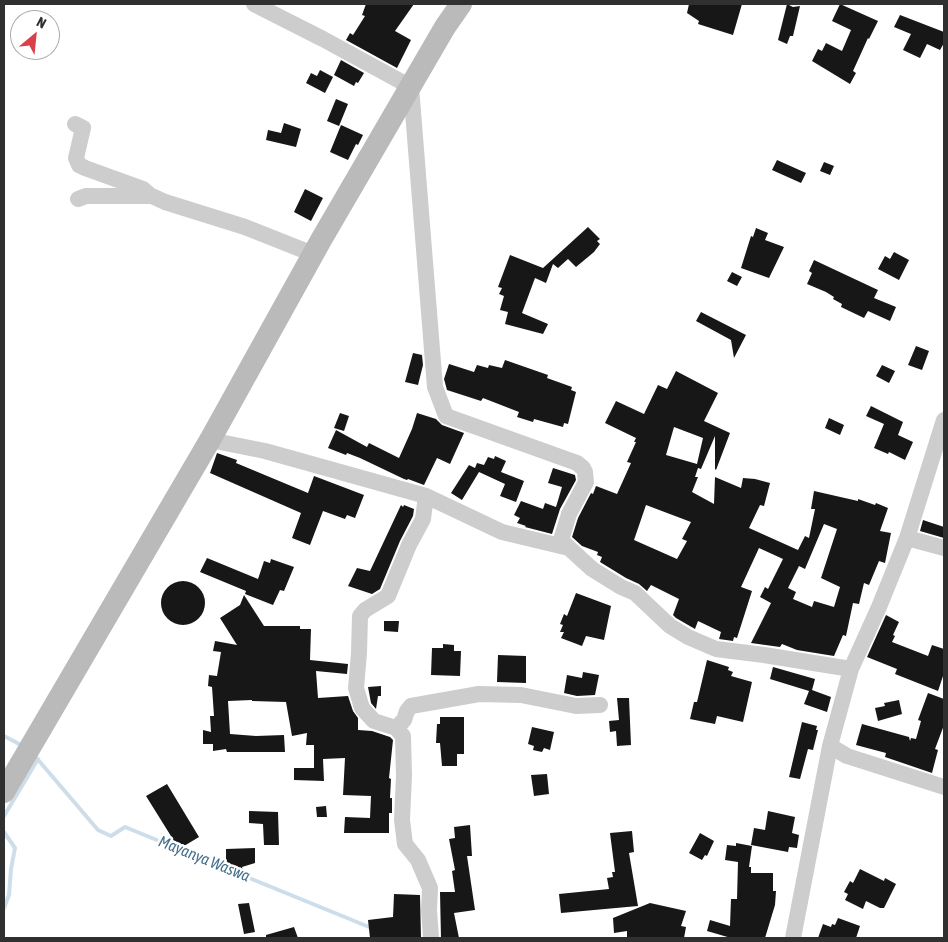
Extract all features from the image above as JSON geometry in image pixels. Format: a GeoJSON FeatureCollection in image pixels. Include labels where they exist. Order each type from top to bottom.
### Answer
{"type":"FeatureCollection","features":[{"type":"Feature","properties":{"kind":"street"},"geometry":{"type":"LineString","coordinates":[[254,4],[322,38],[411,87]]}},
{"type":"Feature","properties":{"kind":"street"},"geometry":{"type":"LineString","coordinates":[[4,792],[210,440],[313,254],[460,4]]}},
{"type":"Feature","properties":{"kind":"street"},"geometry":{"type":"LineString","coordinates":[[411,87],[435,387],[446,416],[577,463],[583,468],[586,482],[569,514],[561,540],[592,569],[621,587],[635,593],[670,626],[688,637],[716,649],[851,669]]}},
{"type":"Feature","properties":{"kind":"street"},"geometry":{"type":"LineString","coordinates":[[75,124],[83,128],[76,158],[79,165],[143,189],[165,202],[244,227],[313,254]]}},
{"type":"Feature","properties":{"kind":"street"},"geometry":{"type":"LineString","coordinates":[[78,199],[86,196],[152,196]]}},
{"type":"Feature","properties":{"kind":"street"},"geometry":{"type":"LineString","coordinates":[[793,938],[830,746],[851,669],[908,538],[944,420]]}},
{"type":"Feature","properties":{"kind":"street"},"geometry":{"type":"LineString","coordinates":[[210,440],[265,451],[426,496],[502,532],[569,548]]}},
{"type":"Feature","properties":{"kind":"street"},"geometry":{"type":"LineString","coordinates":[[426,496],[423,519],[409,545],[388,596],[365,610],[360,616],[356,688],[362,708],[374,721],[396,728],[403,736],[402,820],[405,844],[418,860],[430,888],[431,938]]}},
{"type":"Feature","properties":{"kind":"street"},"geometry":{"type":"LineString","coordinates":[[908,538],[944,548]]}},
{"type":"Feature","properties":{"kind":"street"},"geometry":{"type":"LineString","coordinates":[[396,728],[404,720],[411,706],[479,694],[521,695],[576,706],[600,705]]}},
{"type":"Feature","properties":{"kind":"street"},"geometry":{"type":"LineString","coordinates":[[830,746],[847,756],[944,787]]}},
{"type":"Feature","properties":{"kind":"building"},"geometry":{"type":"Polygon","coordinates":[[[366,4],[414,4],[395,31],[411,40],[397,68],[346,40],[350,33],[353,35],[365,16],[362,15],[366,4]]]}},
{"type":"Feature","properties":{"kind":"building"},"geometry":{"type":"Polygon","coordinates":[[[689,4],[742,4],[733,35],[698,24],[699,21],[687,13],[689,4]]]}},
{"type":"Feature","properties":{"kind":"building"},"geometry":{"type":"Polygon","coordinates":[[[787,4],[793,7],[800,6],[793,36],[790,36],[787,44],[778,40],[787,4]]]}},
{"type":"Feature","properties":{"kind":"building"},"geometry":{"type":"Polygon","coordinates":[[[840,4],[878,21],[853,71],[856,73],[850,84],[812,61],[818,49],[822,51],[826,43],[842,51],[851,30],[832,21],[840,4]]]}},
{"type":"Feature","properties":{"kind":"building"},"geometry":{"type":"Polygon","coordinates":[[[900,15],[944,32],[944,43],[940,50],[927,44],[920,58],[903,50],[911,34],[894,27],[900,15]]]}},
{"type":"Feature","properties":{"kind":"building"},"geometry":{"type":"Polygon","coordinates":[[[341,60],[364,73],[354,86],[334,75],[341,60]]]}},
{"type":"Feature","properties":{"kind":"building"},"geometry":{"type":"Polygon","coordinates":[[[320,70],[333,77],[325,93],[306,83],[311,73],[317,76],[320,70]]]}},
{"type":"Feature","properties":{"kind":"building"},"geometry":{"type":"Polygon","coordinates":[[[336,99],[348,104],[339,126],[327,121],[336,99]]]}},
{"type":"Feature","properties":{"kind":"building"},"geometry":{"type":"Polygon","coordinates":[[[284,123],[301,129],[296,147],[266,140],[268,130],[281,133],[284,123]]]}},
{"type":"Feature","properties":{"kind":"building"},"geometry":{"type":"Polygon","coordinates":[[[341,125],[363,135],[348,160],[330,152],[341,125]]]}},
{"type":"Feature","properties":{"kind":"building"},"geometry":{"type":"Polygon","coordinates":[[[777,160],[806,173],[801,183],[772,170],[777,160]]]}},
{"type":"Feature","properties":{"kind":"building"},"geometry":{"type":"Polygon","coordinates":[[[824,162],[834,166],[830,175],[820,171],[824,162]]]}},
{"type":"Feature","properties":{"kind":"building"},"geometry":{"type":"Polygon","coordinates":[[[305,189],[323,198],[311,221],[294,212],[305,189]]]}},
{"type":"Feature","properties":{"kind":"building"},"geometry":{"type":"Polygon","coordinates":[[[588,227],[600,239],[597,241],[600,244],[594,252],[576,267],[568,259],[558,268],[553,264],[546,283],[535,278],[522,313],[548,324],[543,334],[505,324],[508,312],[500,310],[504,296],[499,294],[502,288],[498,287],[510,255],[543,268],[588,227]]]}},
{"type":"Feature","properties":{"kind":"building"},"geometry":{"type":"Polygon","coordinates":[[[756,228],[768,233],[765,240],[784,247],[769,278],[741,268],[751,236],[753,237],[756,228]]]}},
{"type":"Feature","properties":{"kind":"building"},"geometry":{"type":"Polygon","coordinates":[[[894,252],[909,260],[899,280],[878,269],[885,256],[890,259],[894,252]]]}},
{"type":"Feature","properties":{"kind":"building"},"geometry":{"type":"Polygon","coordinates":[[[814,260],[878,290],[874,298],[896,307],[890,321],[868,311],[864,318],[841,307],[842,304],[826,292],[807,284],[812,273],[809,271],[814,260]]]}},
{"type":"Feature","properties":{"kind":"building"},"geometry":{"type":"Polygon","coordinates":[[[732,272],[742,277],[737,286],[727,281],[732,272]]]}},
{"type":"Feature","properties":{"kind":"building"},"geometry":{"type":"Polygon","coordinates":[[[701,312],[746,335],[734,358],[731,340],[696,321],[701,312]]]}},
{"type":"Feature","properties":{"kind":"building"},"geometry":{"type":"Polygon","coordinates":[[[916,346],[929,351],[922,370],[908,365],[916,346]]]}},
{"type":"Feature","properties":{"kind":"building"},"geometry":{"type":"Polygon","coordinates":[[[413,353],[422,355],[423,365],[418,385],[405,382],[413,353]]]}},
{"type":"Feature","properties":{"kind":"building"},"geometry":{"type":"Polygon","coordinates":[[[505,360],[548,375],[547,378],[572,387],[571,390],[576,392],[568,424],[564,423],[563,427],[534,419],[533,422],[517,417],[519,412],[483,398],[481,401],[447,390],[444,379],[449,364],[474,372],[477,365],[488,368],[489,365],[502,368],[505,360]]]}},
{"type":"Feature","properties":{"kind":"building"},"geometry":{"type":"Polygon","coordinates":[[[882,365],[895,371],[889,383],[876,376],[882,365]]]}},
{"type":"Feature","properties":{"kind":"building"},"geometry":{"type":"Polygon","coordinates":[[[676,371],[718,393],[704,421],[730,433],[716,470],[715,436],[701,469],[698,468],[695,477],[698,477],[692,492],[714,504],[715,477],[741,488],[743,478],[770,483],[764,506],[760,505],[749,528],[798,550],[805,536],[809,538],[815,509],[811,509],[814,491],[858,501],[858,499],[875,505],[876,503],[888,508],[880,531],[891,533],[885,563],[879,561],[869,585],[864,583],[859,604],[853,603],[846,636],[843,635],[834,656],[797,650],[782,644],[780,647],[751,643],[771,603],[760,597],[765,587],[768,589],[783,559],[759,548],[741,587],[752,591],[737,638],[734,637],[733,641],[719,639],[721,632],[698,621],[695,629],[676,618],[673,615],[679,599],[651,585],[647,591],[639,584],[600,562],[602,557],[597,555],[598,552],[582,546],[572,537],[578,518],[596,486],[617,494],[631,463],[627,462],[636,438],[605,423],[616,401],[644,414],[658,385],[667,389],[676,371]],[[674,427],[666,455],[697,464],[703,438],[674,427]],[[646,505],[634,540],[677,559],[687,541],[682,539],[691,522],[646,505]],[[824,524],[805,569],[799,566],[788,588],[796,592],[793,599],[812,607],[814,601],[834,607],[840,587],[821,578],[837,529],[824,524]]]}},
{"type":"Feature","properties":{"kind":"building"},"geometry":{"type":"Polygon","coordinates":[[[871,406],[903,422],[898,435],[913,442],[905,460],[889,452],[888,454],[874,448],[884,424],[866,416],[871,406]]]}},
{"type":"Feature","properties":{"kind":"building"},"geometry":{"type":"Polygon","coordinates":[[[340,413],[349,416],[344,431],[334,428],[340,413]]]}},
{"type":"Feature","properties":{"kind":"building"},"geometry":{"type":"Polygon","coordinates":[[[417,413],[436,419],[442,425],[464,433],[450,464],[437,458],[424,485],[404,479],[360,458],[328,448],[336,430],[367,447],[369,443],[399,458],[417,413]]]}},
{"type":"Feature","properties":{"kind":"building"},"geometry":{"type":"Polygon","coordinates":[[[829,418],[844,425],[840,435],[825,428],[829,418]]]}},
{"type":"Feature","properties":{"kind":"building"},"geometry":{"type":"Polygon","coordinates":[[[217,453],[237,460],[236,463],[308,493],[314,476],[364,495],[355,518],[347,515],[345,519],[323,511],[310,545],[292,538],[301,513],[210,473],[217,453]]]}},
{"type":"Feature","properties":{"kind":"building"},"geometry":{"type":"Polygon","coordinates":[[[495,456],[506,461],[501,472],[524,481],[516,502],[500,496],[505,484],[479,472],[462,500],[451,493],[469,465],[475,468],[477,463],[484,465],[488,457],[494,459],[495,456]]]}},
{"type":"Feature","properties":{"kind":"building"},"geometry":{"type":"Polygon","coordinates":[[[553,468],[575,475],[576,480],[560,509],[552,534],[517,523],[520,518],[514,515],[521,501],[543,509],[545,503],[556,507],[562,487],[548,483],[553,468]]]}},
{"type":"Feature","properties":{"kind":"building"},"geometry":{"type":"Polygon","coordinates":[[[401,505],[414,509],[413,516],[400,541],[380,589],[372,594],[348,586],[357,568],[370,571],[401,505]]]}},
{"type":"Feature","properties":{"kind":"building"},"geometry":{"type":"Polygon","coordinates":[[[923,520],[944,527],[944,538],[920,531],[923,520]]]}},
{"type":"Feature","properties":{"kind":"building"},"geometry":{"type":"Polygon","coordinates":[[[207,558],[258,579],[264,561],[270,563],[271,559],[294,567],[284,591],[280,590],[273,605],[245,594],[246,591],[200,572],[207,558]]]}},
{"type":"Feature","properties":{"kind":"building"},"geometry":{"type":"Polygon","coordinates":[[[183,581],[195,585],[201,591],[205,603],[201,615],[195,621],[183,625],[171,621],[165,615],[161,603],[165,591],[171,585],[183,581]]]}},
{"type":"Feature","properties":{"kind":"building"},"geometry":{"type":"Polygon","coordinates":[[[576,593],[611,606],[604,640],[586,636],[582,646],[561,638],[564,632],[560,632],[563,625],[560,624],[564,614],[567,616],[576,593]]]}},
{"type":"Feature","properties":{"kind":"building"},"geometry":{"type":"Polygon","coordinates":[[[244,595],[264,626],[300,626],[300,629],[311,629],[310,660],[348,664],[347,674],[316,671],[318,698],[348,696],[353,711],[358,718],[358,730],[372,731],[390,737],[393,740],[389,778],[391,779],[390,798],[392,798],[392,813],[389,813],[389,833],[344,833],[345,817],[370,818],[371,796],[343,795],[345,758],[323,759],[324,781],[294,780],[294,768],[314,768],[314,745],[306,745],[307,733],[292,736],[286,702],[228,701],[230,734],[256,736],[284,735],[285,752],[227,752],[226,749],[213,751],[213,744],[203,744],[203,730],[211,732],[210,716],[214,716],[212,687],[208,686],[209,675],[217,676],[221,652],[213,651],[215,641],[237,645],[220,618],[240,605],[244,595]]]}},
{"type":"Feature","properties":{"kind":"building"},"geometry":{"type":"Polygon","coordinates":[[[886,615],[899,622],[892,642],[928,656],[932,645],[944,649],[944,673],[938,691],[895,674],[897,669],[867,657],[886,615]]]}},
{"type":"Feature","properties":{"kind":"building"},"geometry":{"type":"Polygon","coordinates":[[[384,621],[399,621],[398,632],[384,631],[384,621]]]}},
{"type":"Feature","properties":{"kind":"building"},"geometry":{"type":"Polygon","coordinates":[[[443,644],[454,645],[454,651],[461,651],[460,676],[431,675],[432,648],[443,648],[443,644]]]}},
{"type":"Feature","properties":{"kind":"building"},"geometry":{"type":"Polygon","coordinates":[[[498,655],[526,656],[526,683],[497,682],[498,655]]]}},
{"type":"Feature","properties":{"kind":"building"},"geometry":{"type":"Polygon","coordinates":[[[707,660],[729,667],[728,670],[733,672],[731,676],[752,682],[743,722],[717,716],[715,724],[690,719],[694,702],[697,702],[707,660]]]}},
{"type":"Feature","properties":{"kind":"building"},"geometry":{"type":"Polygon","coordinates":[[[773,667],[815,679],[812,690],[831,697],[827,712],[804,704],[809,691],[770,679],[773,667]]]}},
{"type":"Feature","properties":{"kind":"building"},"geometry":{"type":"Polygon","coordinates":[[[583,672],[599,675],[595,695],[577,696],[564,693],[567,675],[582,678],[583,672]]]}},
{"type":"Feature","properties":{"kind":"building"},"geometry":{"type":"Polygon","coordinates":[[[381,686],[381,696],[378,696],[376,709],[371,703],[368,687],[381,686]]]}},
{"type":"Feature","properties":{"kind":"building"},"geometry":{"type":"Polygon","coordinates":[[[928,693],[944,699],[944,725],[935,749],[938,750],[932,773],[885,757],[886,753],[856,745],[862,724],[909,737],[910,741],[911,738],[916,739],[921,721],[918,720],[928,693]]]}},
{"type":"Feature","properties":{"kind":"building"},"geometry":{"type":"Polygon","coordinates":[[[617,698],[629,698],[631,745],[617,746],[616,731],[610,732],[609,721],[619,720],[617,698]]]}},
{"type":"Feature","properties":{"kind":"building"},"geometry":{"type":"Polygon","coordinates":[[[899,700],[902,714],[878,721],[875,708],[885,706],[884,703],[899,700]]]}},
{"type":"Feature","properties":{"kind":"building"},"geometry":{"type":"Polygon","coordinates":[[[440,717],[464,717],[464,754],[457,754],[457,766],[442,766],[440,743],[436,743],[437,724],[440,724],[440,717]]]}},
{"type":"Feature","properties":{"kind":"building"},"geometry":{"type":"Polygon","coordinates":[[[802,722],[817,726],[816,730],[818,730],[813,750],[808,749],[800,779],[789,777],[802,722]]]}},
{"type":"Feature","properties":{"kind":"building"},"geometry":{"type":"Polygon","coordinates":[[[532,727],[554,732],[550,750],[544,748],[542,752],[533,750],[534,746],[528,744],[532,727]]]}},
{"type":"Feature","properties":{"kind":"building"},"geometry":{"type":"Polygon","coordinates":[[[547,774],[549,794],[534,796],[531,775],[547,774]]]}},
{"type":"Feature","properties":{"kind":"building"},"geometry":{"type":"Polygon","coordinates":[[[167,784],[199,837],[179,849],[146,796],[167,784]]]}},
{"type":"Feature","properties":{"kind":"building"},"geometry":{"type":"Polygon","coordinates":[[[326,806],[327,817],[317,817],[316,807],[326,806]]]}},
{"type":"Feature","properties":{"kind":"building"},"geometry":{"type":"Polygon","coordinates":[[[249,811],[278,812],[279,845],[264,845],[263,824],[249,823],[249,811]]]}},
{"type":"Feature","properties":{"kind":"building"},"geometry":{"type":"Polygon","coordinates":[[[768,811],[795,817],[792,833],[799,835],[797,848],[789,847],[788,852],[751,845],[754,828],[765,830],[768,811]]]}},
{"type":"Feature","properties":{"kind":"building"},"geometry":{"type":"Polygon","coordinates":[[[470,825],[472,856],[467,856],[475,910],[454,913],[459,938],[441,938],[440,892],[455,892],[452,871],[455,870],[449,839],[455,838],[454,827],[470,825]]]}},
{"type":"Feature","properties":{"kind":"building"},"geometry":{"type":"Polygon","coordinates":[[[632,831],[634,852],[629,853],[638,906],[561,913],[559,894],[609,889],[607,878],[613,877],[612,872],[615,872],[610,833],[632,831]]]}},
{"type":"Feature","properties":{"kind":"building"},"geometry":{"type":"Polygon","coordinates":[[[700,833],[714,841],[707,856],[705,855],[702,860],[689,853],[700,833]]]}},
{"type":"Feature","properties":{"kind":"building"},"geometry":{"type":"Polygon","coordinates":[[[736,843],[752,846],[749,867],[751,867],[751,873],[773,873],[773,891],[776,891],[775,905],[765,938],[731,938],[707,931],[710,920],[730,926],[731,899],[737,899],[738,862],[725,860],[727,845],[736,846],[736,843]]]}},
{"type":"Feature","properties":{"kind":"building"},"geometry":{"type":"Polygon","coordinates":[[[255,848],[255,863],[242,867],[244,874],[226,875],[226,849],[255,848]]]}},
{"type":"Feature","properties":{"kind":"building"},"geometry":{"type":"Polygon","coordinates":[[[860,869],[884,881],[885,878],[896,884],[884,908],[866,901],[863,909],[845,900],[848,894],[844,892],[850,881],[853,883],[860,869]]]}},
{"type":"Feature","properties":{"kind":"building"},"geometry":{"type":"Polygon","coordinates":[[[394,894],[420,895],[421,938],[370,938],[368,920],[393,917],[394,894]]]}},
{"type":"Feature","properties":{"kind":"building"},"geometry":{"type":"Polygon","coordinates":[[[249,903],[255,932],[244,934],[238,904],[249,903]]]}},
{"type":"Feature","properties":{"kind":"building"},"geometry":{"type":"Polygon","coordinates":[[[650,903],[686,911],[681,926],[686,927],[684,938],[627,938],[627,931],[614,933],[613,918],[650,903]]]}},
{"type":"Feature","properties":{"kind":"building"},"geometry":{"type":"Polygon","coordinates":[[[838,918],[860,926],[856,938],[818,938],[823,924],[831,927],[832,924],[835,925],[838,918]]]}},
{"type":"Feature","properties":{"kind":"building"},"geometry":{"type":"Polygon","coordinates":[[[294,927],[298,938],[266,938],[266,935],[294,927]]]}},
{"type":"Feature","properties":{"kind":"waterway","name":"Mayanya Waswa"},"geometry":{"type":"LineString","coordinates":[[4,736],[23,746]]}},
{"type":"Feature","properties":{"kind":"waterway","name":"Mayanya Waswa"},"geometry":{"type":"LineString","coordinates":[[34,755],[98,830],[111,836],[125,827],[230,870]]}},
{"type":"Feature","properties":{"kind":"waterway","name":"Mayanya Waswa"},"geometry":{"type":"LineString","coordinates":[[4,816],[38,759]]}},
{"type":"Feature","properties":{"kind":"waterway","name":"Mayanya Waswa"},"geometry":{"type":"LineString","coordinates":[[4,832],[15,848],[9,895],[4,908]]}},
{"type":"Feature","properties":{"kind":"waterway","name":"Mayanya Waswa"},"geometry":{"type":"LineString","coordinates":[[237,873],[374,929]]}}]}
